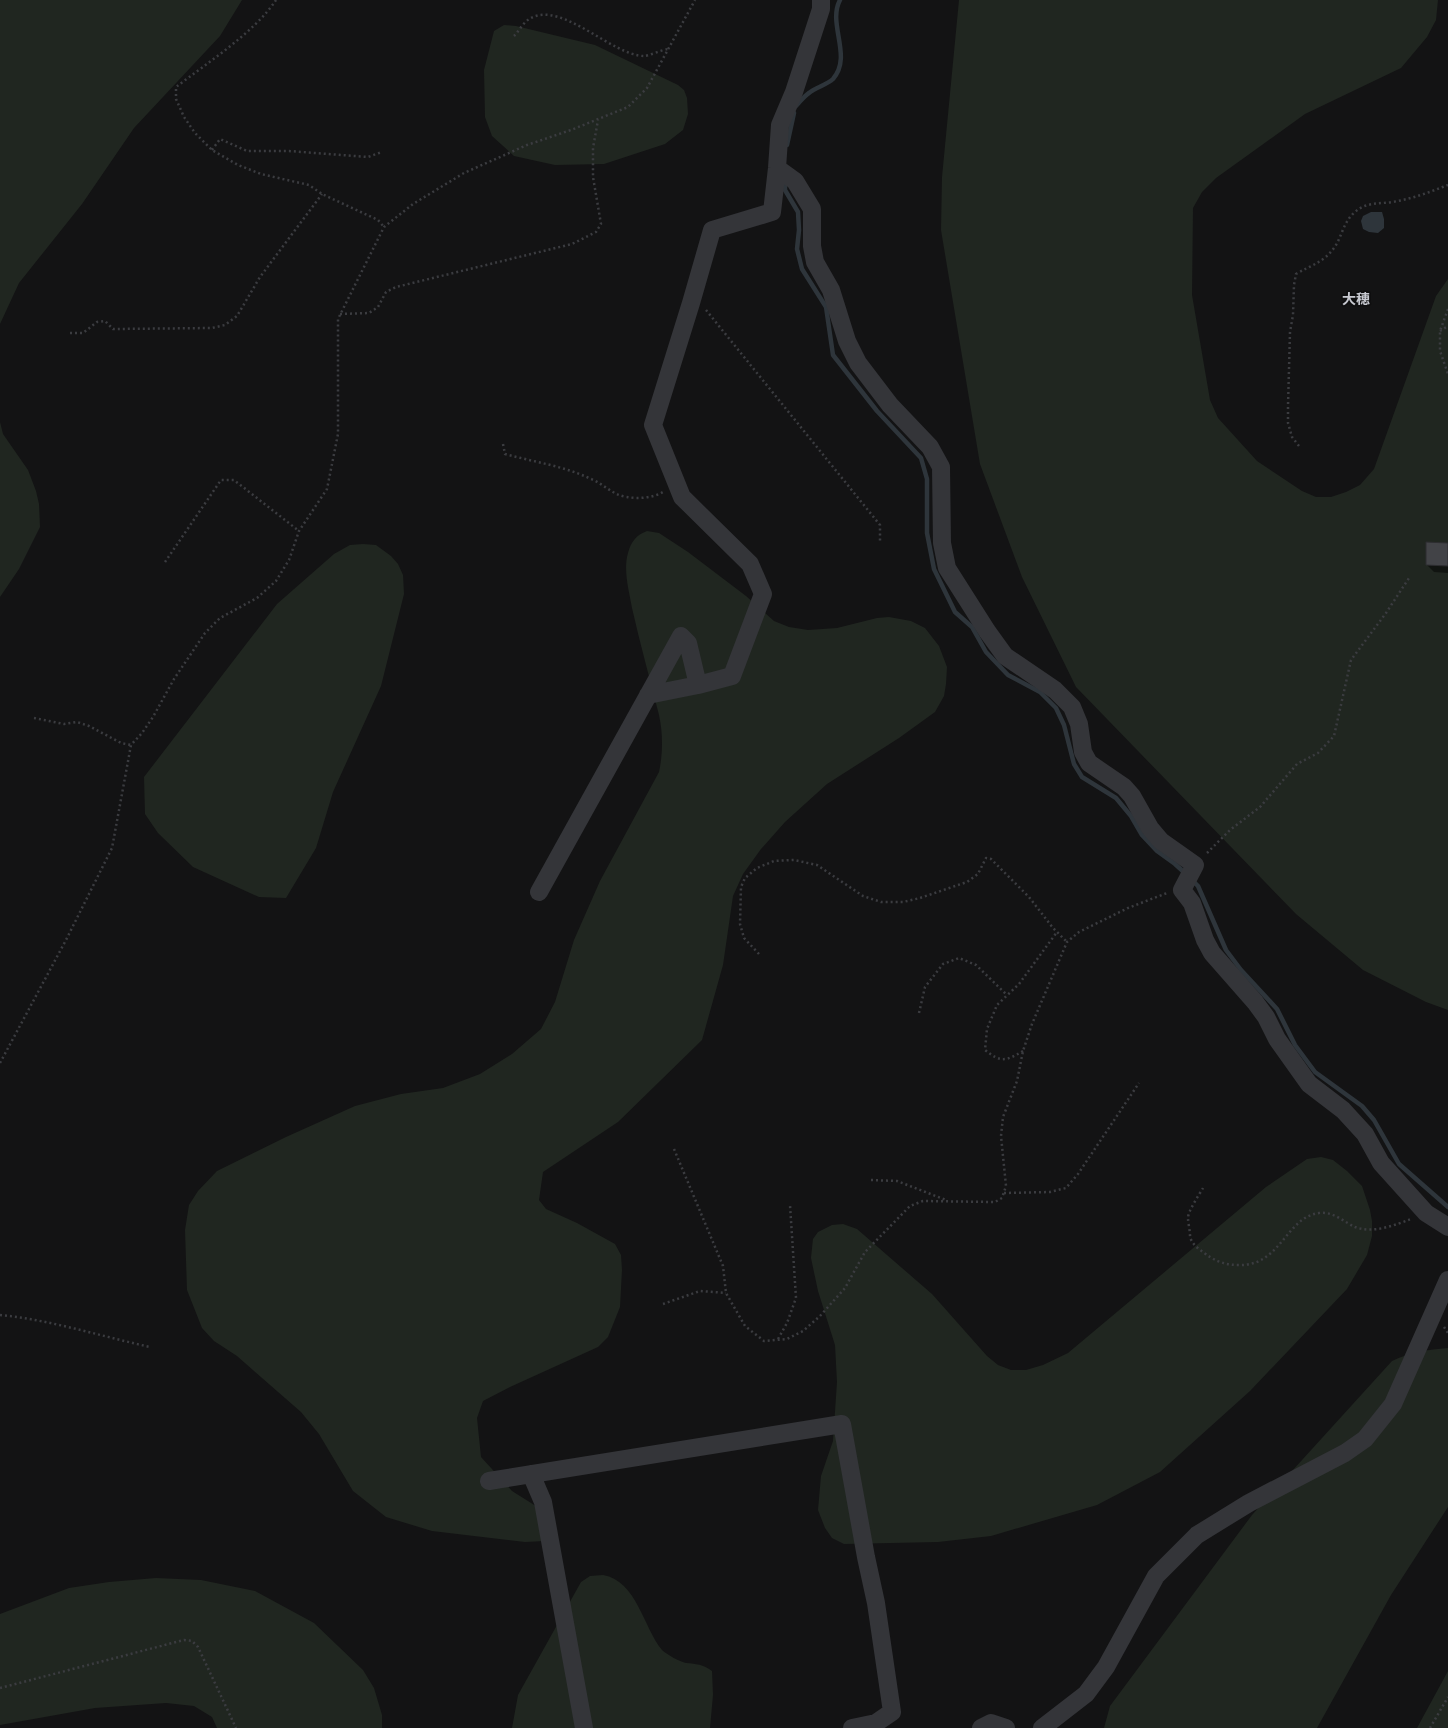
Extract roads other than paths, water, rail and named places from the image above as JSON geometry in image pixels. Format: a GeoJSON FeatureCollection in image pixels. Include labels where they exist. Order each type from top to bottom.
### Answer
{"type":"FeatureCollection","features":[{"type":"Feature","properties":{"kind":"street"},"geometry":{"type":"LineString","coordinates":[[648,695],[698,685],[732,676],[763,594],[750,564],[682,497],[654,425],[712,230],[772,212],[780,125],[794,92],[821,9],[821,0]]}},
{"type":"Feature","properties":{"kind":"street"},"geometry":{"type":"LineString","coordinates":[[777,168],[795,180],[812,209],[812,246],[815,262],[831,290],[847,340],[858,363],[890,405],[930,447],[941,467],[942,543],[947,568],[987,631],[1005,656],[1055,690],[1072,707],[1079,724],[1083,752],[1089,763],[1124,787],[1132,796],[1150,828],[1161,841],[1195,865],[1182,890],[1192,903],[1205,940],[1212,953],[1255,1002],[1266,1017],[1277,1039],[1309,1084],[1343,1110],[1365,1134],[1382,1163],[1426,1213],[1448,1227]]}},
{"type":"Feature","properties":{"kind":"street"},"geometry":{"type":"LineString","coordinates":[[539,892],[681,636],[688,643],[698,685]]}},
{"type":"Feature","properties":{"kind":"street"},"geometry":{"type":"LineString","coordinates":[[1042,1728],[1086,1694],[1106,1667],[1156,1576],[1197,1535],[1249,1503],[1345,1453],[1365,1439],[1393,1404],[1448,1280]]}},
{"type":"Feature","properties":{"kind":"street"},"geometry":{"type":"LineString","coordinates":[[488,1481],[842,1424],[866,1557],[876,1603],[892,1712],[876,1723],[852,1728]]}},
{"type":"Feature","properties":{"kind":"street"},"geometry":{"type":"LineString","coordinates":[[530,1474],[543,1502],[584,1728]]}},
{"type":"Feature","properties":{"kind":"street"},"geometry":{"type":"LineString","coordinates":[[981,1728],[991,1723],[1006,1728]]}},
{"type":"Feature","properties":{"kind":"waterway"},"geometry":{"type":"LineString","coordinates":[[796,106],[807,94],[833,79],[839,70],[841,50],[836,19],[840,0]]}},
{"type":"Feature","properties":{"kind":"waterway"},"geometry":{"type":"LineString","coordinates":[[787,145],[794,113]]}},
{"type":"Feature","properties":{"kind":"waterway"},"geometry":{"type":"LineString","coordinates":[[785,181],[785,190],[798,212],[799,230],[797,249],[802,269],[826,307],[833,355],[877,411],[921,458],[927,479],[927,533],[934,569],[955,612],[972,627],[986,652],[1008,675],[1040,692],[1056,708],[1064,725],[1074,764],[1082,777],[1116,798],[1131,816],[1142,835],[1157,851],[1186,874]]}},
{"type":"Feature","properties":{"kind":"waterway"},"geometry":{"type":"LineString","coordinates":[[1191,879],[1198,886],[1226,950],[1241,970],[1277,1009],[1295,1045],[1315,1072],[1362,1106],[1374,1120],[1399,1164],[1448,1207]]}},
{"type":"Feature","properties":{"kind":"district","name":"大穂"},"geometry":{"type":"Point","coordinates":[1356,299]}}]}
